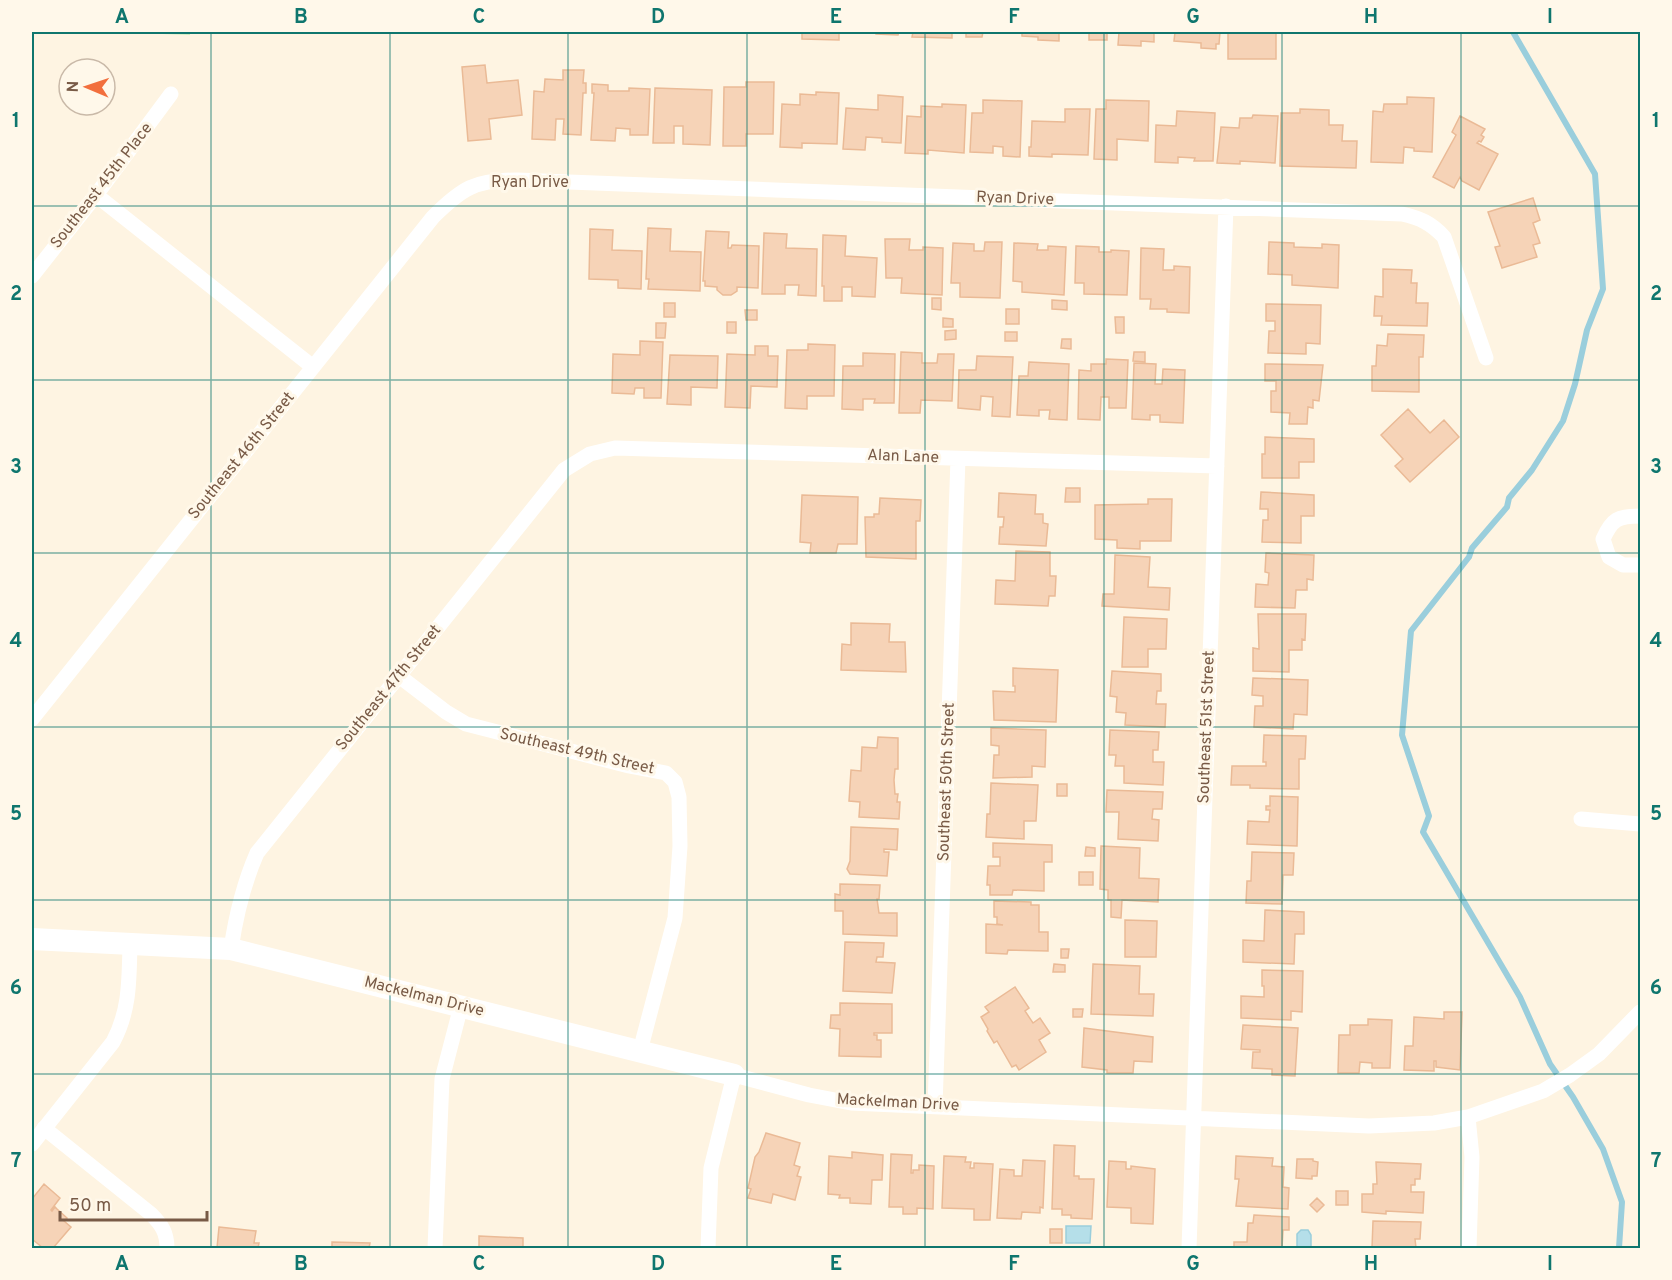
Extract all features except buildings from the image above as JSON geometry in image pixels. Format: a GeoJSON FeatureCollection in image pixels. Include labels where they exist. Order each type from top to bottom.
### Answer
{"type":"FeatureCollection","features":[{"type":"Feature","properties":{"kind":"street","name":"Southeast 45th Place"},"geometry":{"type":"LineString","coordinates":[[32,276],[171,94]]}},
{"type":"Feature","properties":{"kind":"street","name":"Ryan Drive"},"geometry":{"type":"LineString","coordinates":[[454,196],[485,182],[518,180],[1402,214],[1420,218],[1434,226],[1444,237],[1486,358]]}},
{"type":"Feature","properties":{"kind":"street"},"geometry":{"type":"LineString","coordinates":[[96,195],[313,367]]}},
{"type":"Feature","properties":{"kind":"street","name":"Southeast 46th Street"},"geometry":{"type":"LineString","coordinates":[[32,719],[433,217],[454,196]]}},
{"type":"Feature","properties":{"kind":"street","name":"Southeast 51st Street"},"geometry":{"type":"LineString","coordinates":[[1189,1248],[1226,206]]}},
{"type":"Feature","properties":{"kind":"street","name":"Alan Lane"},"geometry":{"type":"LineString","coordinates":[[590,454],[615,448],[1217,466]]}},
{"type":"Feature","properties":{"kind":"street","name":"Southeast 47th Street"},"geometry":{"type":"LineString","coordinates":[[231,949],[244,882],[257,853],[551,485],[564,470],[590,454]]}},
{"type":"Feature","properties":{"kind":"street","name":"Southeast 50th Street"},"geometry":{"type":"LineString","coordinates":[[935,1106],[958,459]]}},
{"type":"Feature","properties":{"kind":"street"},"geometry":{"type":"LineString","coordinates":[[1641,516],[1627,516],[1611,524],[1603,539],[1609,557],[1623,565],[1641,566]]}},
{"type":"Feature","properties":{"kind":"street","name":"Southeast 49th Street"},"geometry":{"type":"LineString","coordinates":[[399,676],[446,712],[466,724],[629,766],[666,773],[675,782],[679,796],[680,846],[675,918],[640,1051]]}},
{"type":"Feature","properties":{"kind":"street"},"geometry":{"type":"LineString","coordinates":[[1581,819],[1641,824]]}},
{"type":"Feature","properties":{"kind":"street","name":"Mackelman Drive"},"geometry":{"type":"LineString","coordinates":[[32,939],[231,949],[809,1095],[851,1103],[1369,1126],[1434,1123],[1468,1117],[1543,1091],[1599,1054],[1641,1012]]}},
{"type":"Feature","properties":{"kind":"street"},"geometry":{"type":"LineString","coordinates":[[32,1144],[114,1042],[123,1025],[128,999],[130,944]]}},
{"type":"Feature","properties":{"kind":"street"},"geometry":{"type":"LineString","coordinates":[[435,1248],[442,1079],[460,1006]]}},
{"type":"Feature","properties":{"kind":"street"},"geometry":{"type":"LineString","coordinates":[[708,1248],[711,1168],[734,1075]]}},
{"type":"Feature","properties":{"kind":"street"},"geometry":{"type":"LineString","coordinates":[[1468,1117],[1472,1156],[1469,1248]]}},
{"type":"Feature","properties":{"kind":"street"},"geometry":{"type":"LineString","coordinates":[[44,1128],[151,1214],[167,1235],[167,1248]]}},
{"type":"Feature","properties":{"kind":"green space"},"geometry":{"type":"Polygon","coordinates":[[[106,32],[190,32],[190,35],[106,32]]]}},
{"type":"Feature","properties":{"kind":"water"},"geometry":{"type":"Polygon","coordinates":[[[1066,1226],[1091,1226],[1090,1243],[1066,1243],[1066,1226]]]}},
{"type":"Feature","properties":{"kind":"water"},"geometry":{"type":"Polygon","coordinates":[[[1301,1230],[1308,1230],[1311,1235],[1311,1248],[1297,1248],[1297,1234],[1301,1230]]]}},
{"type":"Feature","properties":{"kind":"waterway"},"geometry":{"type":"LineString","coordinates":[[1513,32],[1595,174],[1603,289],[1587,330],[1575,384],[1563,421],[1532,470],[1509,498],[1507,507],[1472,548],[1469,557],[1411,631],[1402,735],[1429,816],[1423,832],[1520,997],[1550,1064],[1573,1097],[1603,1149],[1622,1202],[1619,1248]]}}]}
